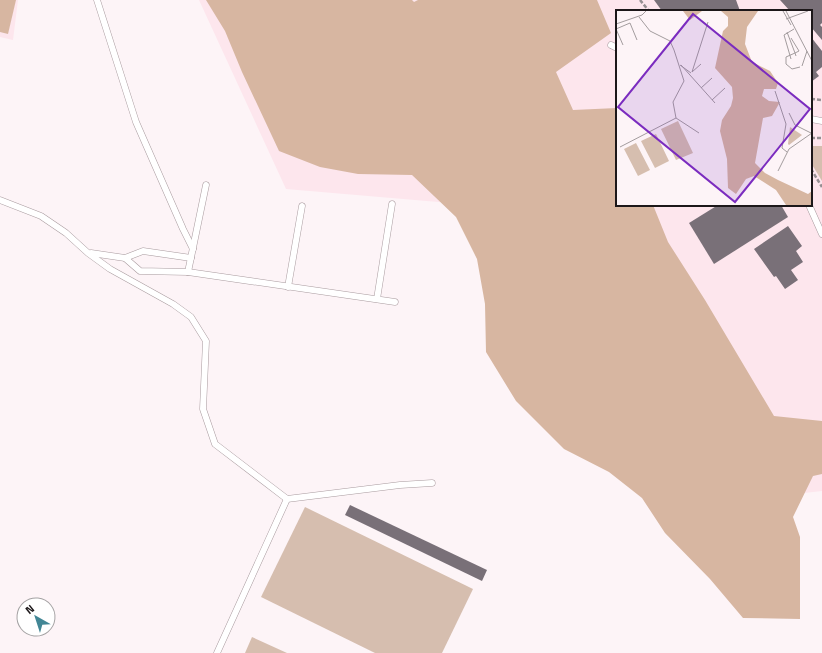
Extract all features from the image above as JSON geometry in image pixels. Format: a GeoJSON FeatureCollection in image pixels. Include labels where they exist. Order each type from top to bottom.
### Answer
{"type":"FeatureCollection","features":[{"type":"Feature","properties":{"kind":"lane"},"geometry":{"type":"LineString","coordinates":[[97,0],[136,122],[193,249]]}},
{"type":"Feature","properties":{"kind":"lane"},"geometry":{"type":"LineString","coordinates":[[611,45],[616,48]]}},
{"type":"Feature","properties":{"kind":"lane"},"geometry":{"type":"LineString","coordinates":[[812,119],[822,121]]}},
{"type":"Feature","properties":{"kind":"lane"},"geometry":{"type":"LineString","coordinates":[[188,272],[206,185]]}},
{"type":"Feature","properties":{"kind":"lane"},"geometry":{"type":"LineString","coordinates":[[0,200],[41,216],[66,233],[88,253],[110,269],[173,304],[191,317],[206,341],[203,409],[215,444],[287,499],[400,484],[432,483]]}},
{"type":"Feature","properties":{"kind":"lane"},"geometry":{"type":"LineString","coordinates":[[377,299],[392,204]]}},
{"type":"Feature","properties":{"kind":"lane"},"geometry":{"type":"LineString","coordinates":[[288,287],[302,206]]}},
{"type":"Feature","properties":{"kind":"lane"},"geometry":{"type":"LineString","coordinates":[[809,206],[822,234]]}},
{"type":"Feature","properties":{"kind":"lane"},"geometry":{"type":"LineString","coordinates":[[88,253],[124,258],[143,251],[191,258]]}},
{"type":"Feature","properties":{"kind":"lane"},"geometry":{"type":"LineString","coordinates":[[124,258],[140,271],[188,272],[395,302]]}},
{"type":"Feature","properties":{"kind":"lane"},"geometry":{"type":"LineString","coordinates":[[217,653],[287,499]]}},
{"type":"Feature","properties":{"kind":"path"},"geometry":{"type":"LineString","coordinates":[[640,0],[648,10]]}},
{"type":"Feature","properties":{"kind":"path"},"geometry":{"type":"LineString","coordinates":[[812,99],[822,100]]}},
{"type":"Feature","properties":{"kind":"path"},"geometry":{"type":"LineString","coordinates":[[812,171],[822,188]]}},
{"type":"Feature","properties":{"kind":"shaded area"},"geometry":{"type":"Polygon","coordinates":[[[0,0],[18,0],[13,40],[0,37],[0,0]]]}},
{"type":"Feature","properties":{"kind":"shaded area"},"geometry":{"type":"Polygon","coordinates":[[[0,0],[16,0],[8,34],[0,32],[0,0]]]}},
{"type":"Feature","properties":{"kind":"shaded area"},"geometry":{"type":"Polygon","coordinates":[[[199,0],[822,0],[822,491],[688,506],[524,264],[450,203],[286,189],[199,0]]]}},
{"type":"Feature","properties":{"kind":"shaded area"},"geometry":{"type":"Polygon","coordinates":[[[206,0],[412,0],[414,2],[418,0],[597,0],[611,33],[556,72],[573,110],[616,108],[616,206],[653,206],[668,242],[705,300],[774,416],[822,421],[822,474],[813,476],[793,517],[800,537],[800,619],[743,618],[710,579],[665,533],[642,498],[609,472],[564,449],[516,401],[486,352],[485,304],[477,259],[456,217],[412,175],[358,174],[320,167],[279,151],[242,72],[225,31],[206,0]]]}},
{"type":"Feature","properties":{"kind":"shaded area"},"geometry":{"type":"Polygon","coordinates":[[[812,146],[822,146],[822,181],[812,165],[812,146]]]}},
{"type":"Feature","properties":{"kind":"shaded area"},"geometry":{"type":"Polygon","coordinates":[[[305,507],[473,589],[442,653],[375,653],[261,597],[305,507]]]}},
{"type":"Feature","properties":{"kind":"shaded area"},"geometry":{"type":"Polygon","coordinates":[[[252,637],[287,653],[245,653],[252,637]]]}},
{"type":"Feature","properties":{"kind":"building"},"geometry":{"type":"Polygon","coordinates":[[[654,0],[736,0],[740,10],[661,10],[654,0]]]}},
{"type":"Feature","properties":{"kind":"building"},"geometry":{"type":"Polygon","coordinates":[[[780,0],[822,0],[822,23],[820,25],[822,27],[822,40],[812,28],[812,10],[789,10],[780,0]]]}},
{"type":"Feature","properties":{"kind":"building"},"geometry":{"type":"Polygon","coordinates":[[[812,38],[822,51],[822,67],[816,72],[819,76],[812,81],[812,38]]]}},
{"type":"Feature","properties":{"kind":"building"},"geometry":{"type":"Polygon","coordinates":[[[716,206],[782,206],[788,217],[714,264],[689,223],[716,206]]]}},
{"type":"Feature","properties":{"kind":"building"},"geometry":{"type":"Polygon","coordinates":[[[788,226],[802,246],[796,251],[803,262],[791,270],[798,280],[785,289],[776,276],[774,277],[754,249],[788,226]]]}},
{"type":"Feature","properties":{"kind":"building"},"geometry":{"type":"Polygon","coordinates":[[[350,505],[487,570],[482,581],[345,515],[350,505]]]}}]}
